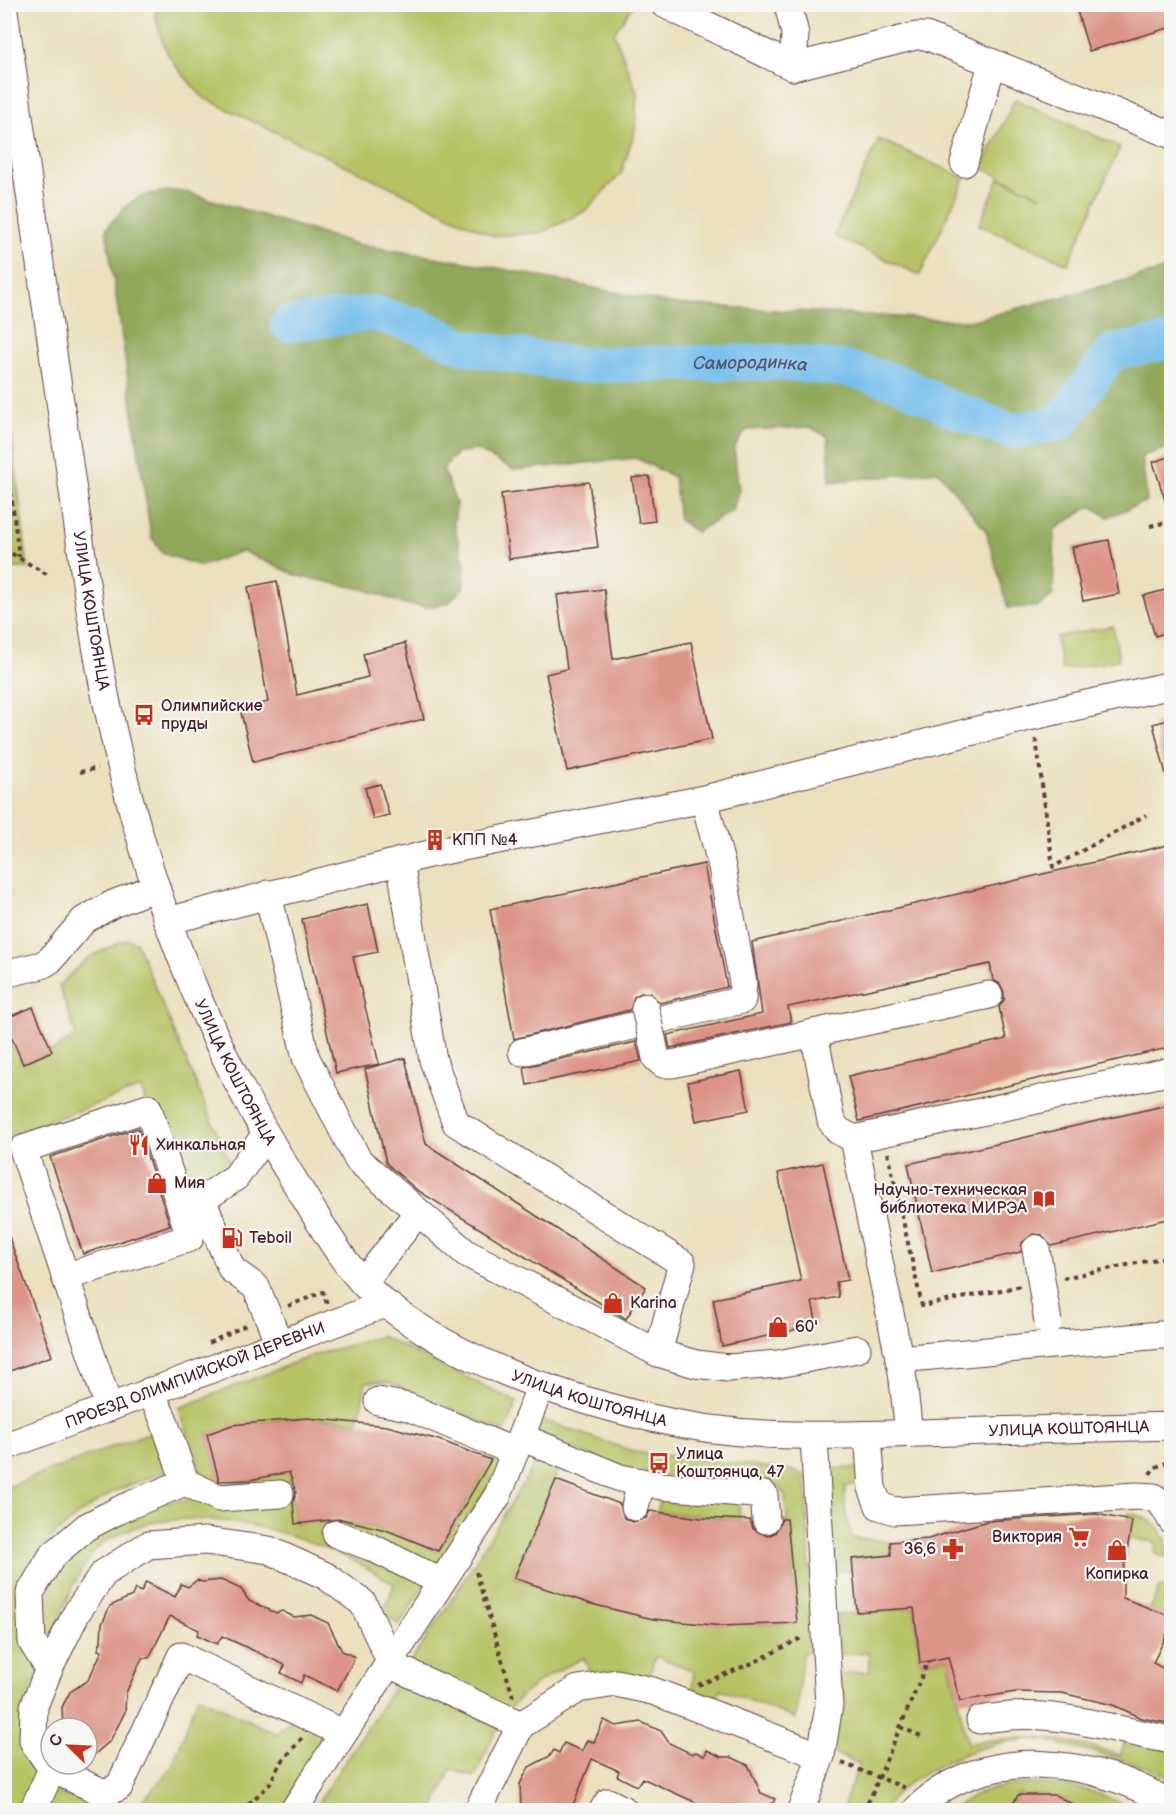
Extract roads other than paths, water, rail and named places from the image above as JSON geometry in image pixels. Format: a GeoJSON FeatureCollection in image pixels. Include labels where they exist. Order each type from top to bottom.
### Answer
{"type":"FeatureCollection","features":[{"type":"Feature","properties":{"kind":"street"},"geometry":{"type":"LineString","coordinates":[[664,4],[794,67],[916,36],[926,36],[992,64],[1168,126]]}},
{"type":"Feature","properties":{"kind":"street"},"geometry":{"type":"LineString","coordinates":[[788,4],[795,34],[794,67]]}},
{"type":"Feature","properties":{"kind":"street","name":"УЛИЦА КОШТОЯНЦА"},"geometry":{"type":"LineString","coordinates":[[4,11],[54,362],[104,692],[113,734],[156,887],[183,964],[265,1135],[347,1267],[385,1304],[436,1337],[477,1358],[541,1385],[653,1419],[710,1429],[814,1437],[1172,1426]]}},
{"type":"Feature","properties":{"kind":"street"},"geometry":{"type":"LineString","coordinates":[[964,163],[992,64]]}},
{"type":"Feature","properties":{"kind":"street"},"geometry":{"type":"LineString","coordinates":[[167,921],[400,861],[704,799],[1033,716],[1172,685]]}},
{"type":"Feature","properties":{"kind":"street"},"geometry":{"type":"LineString","coordinates":[[522,1052],[742,1000],[743,983],[726,891],[704,799]]}},
{"type":"Feature","properties":{"kind":"street"},"geometry":{"type":"LineString","coordinates":[[400,861],[433,1060],[456,1123],[682,1263],[658,1353]]}},
{"type":"Feature","properties":{"kind":"street"},"geometry":{"type":"LineString","coordinates":[[6,971],[42,965],[50,960],[84,920],[113,904],[156,887]]}},
{"type":"Feature","properties":{"kind":"street"},"geometry":{"type":"LineString","coordinates":[[268,894],[306,1058],[358,1160],[466,1253],[658,1353],[696,1364],[728,1368],[778,1364],[857,1349]]}},
{"type":"Feature","properties":{"kind":"street"},"geometry":{"type":"LineString","coordinates":[[645,1008],[656,1058],[663,1064],[672,1064],[989,994]]}},
{"type":"Feature","properties":{"kind":"street"},"geometry":{"type":"LineString","coordinates":[[814,1033],[831,1121],[839,1131],[854,1139],[1172,1071]]}},
{"type":"Feature","properties":{"kind":"street"},"geometry":{"type":"LineString","coordinates":[[109,1408],[23,1149],[148,1108],[192,1204],[232,1270],[256,1287],[279,1342]]}},
{"type":"Feature","properties":{"kind":"street"},"geometry":{"type":"LineString","coordinates":[[192,1204],[236,1177],[265,1135]]}},
{"type":"Feature","properties":{"kind":"street"},"geometry":{"type":"LineString","coordinates":[[854,1139],[900,1359],[909,1433]]}},
{"type":"Feature","properties":{"kind":"street"},"geometry":{"type":"LineString","coordinates":[[65,1277],[190,1238],[192,1204]]}},
{"type":"Feature","properties":{"kind":"street"},"geometry":{"type":"LineString","coordinates":[[363,1283],[418,1212]]}},
{"type":"Feature","properties":{"kind":"street"},"geometry":{"type":"LineString","coordinates":[[1036,1249],[1050,1333]]}},
{"type":"Feature","properties":{"kind":"street","name":"ПРОЕЗД ОЛИМПИЙСКОЙ ДЕРЕВНИ"},"geometry":{"type":"LineString","coordinates":[[4,1447],[385,1304]]}},
{"type":"Feature","properties":{"kind":"street"},"geometry":{"type":"LineString","coordinates":[[900,1359],[1050,1333],[1172,1334]]}},
{"type":"Feature","properties":{"kind":"street"},"geometry":{"type":"LineString","coordinates":[[294,1810],[332,1727],[389,1659],[498,1495],[541,1385]]}},
{"type":"Feature","properties":{"kind":"street"},"geometry":{"type":"LineString","coordinates":[[150,1391],[163,1418],[185,1482],[219,1498],[280,1494]]}},
{"type":"Feature","properties":{"kind":"street"},"geometry":{"type":"LineString","coordinates":[[378,1401],[408,1407],[610,1474],[638,1495],[764,1495],[766,1520]]}},
{"type":"Feature","properties":{"kind":"street"},"geometry":{"type":"LineString","coordinates":[[868,1436],[879,1506],[895,1510],[1137,1496],[1154,1497],[1165,1508],[1172,1521]]}},
{"type":"Feature","properties":{"kind":"street"},"geometry":{"type":"LineString","coordinates":[[801,1810],[821,1756],[829,1705],[814,1437]]}},
{"type":"Feature","properties":{"kind":"street"},"geometry":{"type":"LineString","coordinates":[[49,1669],[32,1642],[30,1593],[52,1556],[86,1527],[121,1509],[185,1482]]}},
{"type":"Feature","properties":{"kind":"street"},"geometry":{"type":"LineString","coordinates":[[336,1534],[371,1547],[441,1582]]}},
{"type":"Feature","properties":{"kind":"street"},"geometry":{"type":"LineString","coordinates":[[39,1750],[33,1741],[34,1706],[77,1612],[104,1573],[148,1545],[204,1541],[269,1550],[326,1576],[363,1602],[389,1659],[400,1669],[521,1725]]}},
{"type":"Feature","properties":{"kind":"street"},"geometry":{"type":"LineString","coordinates":[[67,1776],[104,1793],[119,1787],[181,1656],[332,1727]]}},
{"type":"Feature","properties":{"kind":"street"},"geometry":{"type":"LineString","coordinates":[[478,1810],[521,1725],[578,1689],[616,1683],[653,1690],[821,1756]]}},
{"type":"Feature","properties":{"kind":"street"},"geometry":{"type":"LineString","coordinates":[[980,1720],[1013,1713],[1044,1714],[1079,1719],[1172,1740]]}},
{"type":"Feature","properties":{"kind":"street"},"geometry":{"type":"LineString","coordinates":[[922,1805],[988,1769],[1049,1763],[1118,1779],[1172,1805]]}},
{"type":"Feature","properties":{"kind":"street"},"geometry":{"type":"LineString","coordinates":[[33,1810],[49,1776]]}},
{"type":"Feature","properties":{"kind":"street"},"geometry":{"type":"LineString","coordinates":[[603,1810],[608,1802],[624,1810]]}},
{"type":"Feature","properties":{"kind":"waterway","name":"Самородинка"},"geometry":{"type":"LineString","coordinates":[[288,324],[372,313],[419,326],[464,347],[576,365],[776,362],[848,369],[899,383],[950,408],[1012,431],[1060,423],[1112,352],[1172,341]]}},
{"type":"Feature","properties":{"kind":"place","name":"Олимпийские пруды"},"geometry":{"type":"Point","coordinates":[144,715]}},
{"type":"Feature","properties":{"kind":"place","name":"КПП №4"},"geometry":{"type":"Point","coordinates":[435,840]}},
{"type":"Feature","properties":{"kind":"place","name":"Хинкальная"},"geometry":{"type":"Point","coordinates":[139,1145]}},
{"type":"Feature","properties":{"kind":"place","name":"Мия"},"geometry":{"type":"Point","coordinates":[157,1183]}},
{"type":"Feature","properties":{"kind":"place","name":"Научно-техническая библиотека МИРЭА"},"geometry":{"type":"Point","coordinates":[1044,1199]}},
{"type":"Feature","properties":{"kind":"place","name":"Teboil"},"geometry":{"type":"Point","coordinates":[232,1238]}},
{"type":"Feature","properties":{"kind":"place","name":"Karina"},"geometry":{"type":"Point","coordinates":[613,1303]}},
{"type":"Feature","properties":{"kind":"place","name":"60'"},"geometry":{"type":"Point","coordinates":[778,1327]}},
{"type":"Feature","properties":{"kind":"place","name":"Улица Коштоянца, 47"},"geometry":{"type":"Point","coordinates":[659,1463]}},
{"type":"Feature","properties":{"kind":"place","name":"Виктория"},"geometry":{"type":"Point","coordinates":[1079,1537]}},
{"type":"Feature","properties":{"kind":"place","name":"36,6"},"geometry":{"type":"Point","coordinates":[953,1549]}},
{"type":"Feature","properties":{"kind":"place","name":"Копирка"},"geometry":{"type":"Point","coordinates":[1117,1550]}}]}
